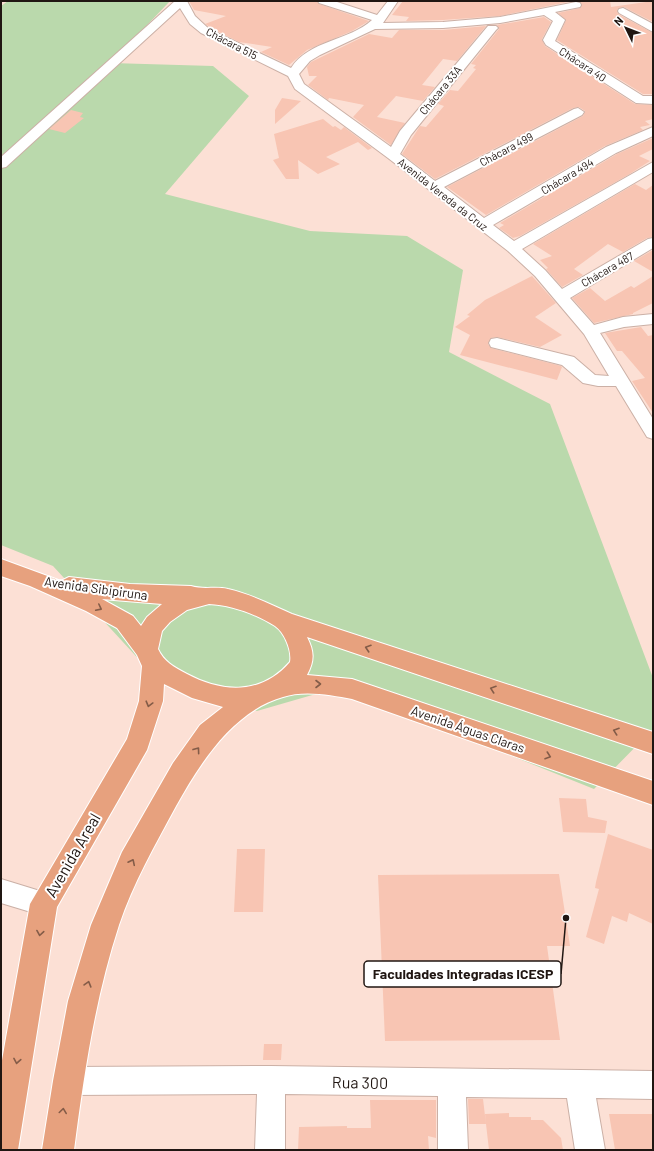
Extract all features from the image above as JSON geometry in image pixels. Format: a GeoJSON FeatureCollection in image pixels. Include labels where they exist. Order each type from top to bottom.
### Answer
{"type":"FeatureCollection","features":[{"type":"Feature","properties":{"kind":"main road","name":"Avenida Sibipiruna"},"geometry":{"type":"LineString","coordinates":[[1,567],[38,580],[125,622],[150,657]]}},
{"type":"Feature","properties":{"kind":"main road","name":"Avenida Sibipiruna"},"geometry":{"type":"LineString","coordinates":[[38,580],[106,592],[156,596],[203,595]]}},
{"type":"Feature","properties":{"kind":"main road"},"geometry":{"type":"LineString","coordinates":[[249,700],[235,700],[215,696],[179,681],[150,657],[150,634],[155,624],[174,606],[203,595],[230,597],[284,620],[653,743]]}},
{"type":"Feature","properties":{"kind":"main road"},"geometry":{"type":"LineString","coordinates":[[58,1150],[82,1001],[105,925],[132,861],[182,771],[209,733],[249,700],[279,688],[297,671],[301,665],[302,658],[300,646],[284,620]]}},
{"type":"Feature","properties":{"kind":"main road","name":"Avenida Areal"},"geometry":{"type":"LineString","coordinates":[[2,1150],[44,904],[138,742],[151,701],[150,657]]}},
{"type":"Feature","properties":{"kind":"main road","name":"Avenida Águas Claras"},"geometry":{"type":"LineString","coordinates":[[279,688],[301,684],[324,684],[352,689],[653,793]]}},
{"type":"Feature","properties":{"kind":"street","name":"Chácara 515"},"geometry":{"type":"LineString","coordinates":[[182,1],[187,14],[205,31],[293,74]]}},
{"type":"Feature","properties":{"kind":"street"},"geometry":{"type":"LineString","coordinates":[[1,164],[182,1]]}},
{"type":"Feature","properties":{"kind":"street"},"geometry":{"type":"LineString","coordinates":[[323,1],[377,20],[409,26],[500,20],[551,7],[576,5]]}},
{"type":"Feature","properties":{"kind":"street"},"geometry":{"type":"LineString","coordinates":[[293,74],[299,64],[307,58],[351,38],[377,20],[394,1]]}},
{"type":"Feature","properties":{"kind":"street","name":"Chácara 40"},"geometry":{"type":"LineString","coordinates":[[551,7],[559,20],[549,40],[550,43],[640,100],[653,100]]}},
{"type":"Feature","properties":{"kind":"street"},"geometry":{"type":"LineString","coordinates":[[623,11],[653,29]]}},
{"type":"Feature","properties":{"kind":"street","name":"Chácara 33A"},"geometry":{"type":"LineString","coordinates":[[393,155],[405,134],[492,28]]}},
{"type":"Feature","properties":{"kind":"street","name":"Avenida Vereda da Cruz"},"geometry":{"type":"LineString","coordinates":[[293,74],[299,86],[393,155],[483,224],[513,248],[540,273],[562,296],[590,331],[621,381],[648,415],[653,433]]}},
{"type":"Feature","properties":{"kind":"street","name":"Chácara 499"},"geometry":{"type":"LineString","coordinates":[[434,187],[578,112]]}},
{"type":"Feature","properties":{"kind":"street","name":"Chácara 494"},"geometry":{"type":"LineString","coordinates":[[483,224],[611,150],[653,132]]}},
{"type":"Feature","properties":{"kind":"street"},"geometry":{"type":"LineString","coordinates":[[513,248],[653,166]]}},
{"type":"Feature","properties":{"kind":"street","name":"Chácara 487"},"geometry":{"type":"LineString","coordinates":[[562,296],[653,242]]}},
{"type":"Feature","properties":{"kind":"street"},"geometry":{"type":"LineString","coordinates":[[590,331],[623,322],[653,319]]}},
{"type":"Feature","properties":{"kind":"street"},"geometry":{"type":"LineString","coordinates":[[497,343],[563,359],[574,365],[589,379],[598,381],[621,381]]}},
{"type":"Feature","properties":{"kind":"street"},"geometry":{"type":"LineString","coordinates":[[1,891],[44,904]]}},
{"type":"Feature","properties":{"kind":"street"},"geometry":{"type":"LineString","coordinates":[[270,1150],[271,1080]]}},
{"type":"Feature","properties":{"kind":"street","name":"Rua 300"},"geometry":{"type":"LineString","coordinates":[[68,1081],[271,1080],[452,1084],[653,1085]]}},
{"type":"Feature","properties":{"kind":"street"},"geometry":{"type":"LineString","coordinates":[[452,1084],[453,1150]]}},
{"type":"Feature","properties":{"kind":"street"},"geometry":{"type":"LineString","coordinates":[[579,1084],[590,1150]]}},
{"type":"Feature","properties":{"kind":"green space"},"geometry":{"type":"Polygon","coordinates":[[[8,1],[170,1],[111,63],[213,66],[249,96],[165,194],[310,231],[407,236],[463,270],[449,352],[550,404],[653,678],[653,729],[594,789],[340,687],[257,711],[157,679],[53,566],[1,545],[1,6],[8,1]]]}},
{"type":"Feature","properties":{"kind":"building"},"geometry":{"type":"Polygon","coordinates":[[[189,1],[317,1],[319,4],[369,21],[352,31],[307,50],[289,65],[261,52],[272,47],[239,42],[205,24],[226,16],[194,10],[189,1]]]}},
{"type":"Feature","properties":{"kind":"building"},"geometry":{"type":"Polygon","coordinates":[[[403,1],[573,1],[500,16],[406,21],[409,17],[392,15],[403,1]]]}},
{"type":"Feature","properties":{"kind":"building"},"geometry":{"type":"Polygon","coordinates":[[[578,1],[610,1],[611,7],[653,1],[653,22],[624,7],[617,10],[618,14],[653,33],[653,94],[643,94],[557,40],[566,20],[558,13],[580,8],[582,4],[578,1]]]}},
{"type":"Feature","properties":{"kind":"building"},"geometry":{"type":"Polygon","coordinates":[[[544,17],[551,22],[542,39],[545,46],[635,104],[653,105],[653,119],[645,121],[650,125],[640,127],[643,130],[605,146],[486,215],[447,187],[583,116],[585,111],[579,107],[573,108],[435,179],[402,154],[420,126],[426,127],[444,106],[438,104],[450,90],[458,91],[476,69],[473,68],[476,65],[471,64],[499,29],[497,25],[544,17]]]}},
{"type":"Feature","properties":{"kind":"building"},"geometry":{"type":"Polygon","coordinates":[[[486,26],[457,61],[443,59],[422,85],[435,87],[423,101],[396,96],[377,117],[405,123],[391,145],[353,117],[364,105],[329,98],[328,100],[308,85],[317,76],[309,76],[307,67],[311,62],[369,34],[392,38],[399,30],[443,30],[486,26]]]}},
{"type":"Feature","properties":{"kind":"building"},"geometry":{"type":"Polygon","coordinates":[[[282,98],[301,101],[275,124],[275,110],[282,98]]]}},
{"type":"Feature","properties":{"kind":"building"},"geometry":{"type":"Polygon","coordinates":[[[71,110],[83,113],[80,117],[84,118],[65,133],[49,129],[71,110]]]}},
{"type":"Feature","properties":{"kind":"building"},"geometry":{"type":"Polygon","coordinates":[[[323,119],[333,127],[335,126],[341,130],[344,127],[372,148],[368,150],[358,142],[326,157],[340,164],[318,174],[298,160],[299,179],[286,179],[273,160],[279,158],[274,134],[323,119]]]}},
{"type":"Feature","properties":{"kind":"building"},"geometry":{"type":"Polygon","coordinates":[[[653,138],[653,149],[639,156],[650,161],[628,175],[520,236],[513,238],[499,228],[504,225],[500,223],[617,154],[653,138]]]}},
{"type":"Feature","properties":{"kind":"building"},"geometry":{"type":"Polygon","coordinates":[[[635,184],[646,190],[653,185],[653,237],[647,238],[623,252],[608,244],[574,269],[583,275],[562,287],[540,260],[552,256],[533,244],[635,184]]]}},
{"type":"Feature","properties":{"kind":"building"},"geometry":{"type":"Polygon","coordinates":[[[653,250],[653,272],[634,261],[653,250]]]}},
{"type":"Feature","properties":{"kind":"building"},"geometry":{"type":"Polygon","coordinates":[[[532,276],[556,303],[535,317],[562,335],[540,347],[497,337],[491,338],[488,344],[491,348],[561,366],[562,367],[557,380],[460,355],[470,335],[455,327],[470,316],[467,315],[485,300],[532,276]]]}},
{"type":"Feature","properties":{"kind":"building"},"geometry":{"type":"Polygon","coordinates":[[[653,276],[653,303],[633,314],[594,323],[572,298],[590,288],[605,301],[631,286],[634,288],[653,276]]]}},
{"type":"Feature","properties":{"kind":"building"},"geometry":{"type":"Polygon","coordinates":[[[641,327],[648,336],[653,335],[653,413],[632,381],[645,378],[622,351],[617,351],[605,333],[641,327]]]}},
{"type":"Feature","properties":{"kind":"building"},"geometry":{"type":"Polygon","coordinates":[[[559,798],[586,799],[588,817],[607,821],[605,833],[563,832],[559,798]]]}},
{"type":"Feature","properties":{"kind":"building"},"geometry":{"type":"Polygon","coordinates":[[[608,834],[653,850],[653,924],[629,913],[627,922],[612,916],[604,944],[586,937],[599,889],[595,888],[608,834]]]}},
{"type":"Feature","properties":{"kind":"building"},"geometry":{"type":"Polygon","coordinates":[[[237,849],[265,849],[263,912],[234,912],[237,849]]]}},
{"type":"Feature","properties":{"kind":"building"},"geometry":{"type":"Polygon","coordinates":[[[559,874],[570,946],[547,946],[560,1040],[385,1041],[378,875],[559,874]]]}},
{"type":"Feature","properties":{"kind":"building"},"geometry":{"type":"Polygon","coordinates":[[[264,1044],[282,1044],[281,1060],[263,1060],[264,1044]]]}},
{"type":"Feature","properties":{"kind":"building"},"geometry":{"type":"Polygon","coordinates":[[[468,1099],[483,1099],[486,1124],[469,1124],[468,1099]]]}},
{"type":"Feature","properties":{"kind":"building"},"geometry":{"type":"Polygon","coordinates":[[[370,1100],[436,1100],[436,1138],[428,1136],[429,1150],[298,1150],[299,1127],[347,1126],[347,1128],[371,1128],[370,1100]]]}},
{"type":"Feature","properties":{"kind":"building"},"geometry":{"type":"Polygon","coordinates":[[[509,1113],[509,1117],[531,1117],[531,1120],[543,1120],[561,1138],[563,1150],[489,1150],[485,1114],[509,1113]]]}},
{"type":"Feature","properties":{"kind":"building"},"geometry":{"type":"Polygon","coordinates":[[[609,1114],[653,1114],[653,1150],[615,1150],[609,1114]]]}},
{"type":"Feature","properties":{"kind":"place","name":"Faculdades Integradas ICESP"},"geometry":{"type":"Point","coordinates":[566,918]}}]}
